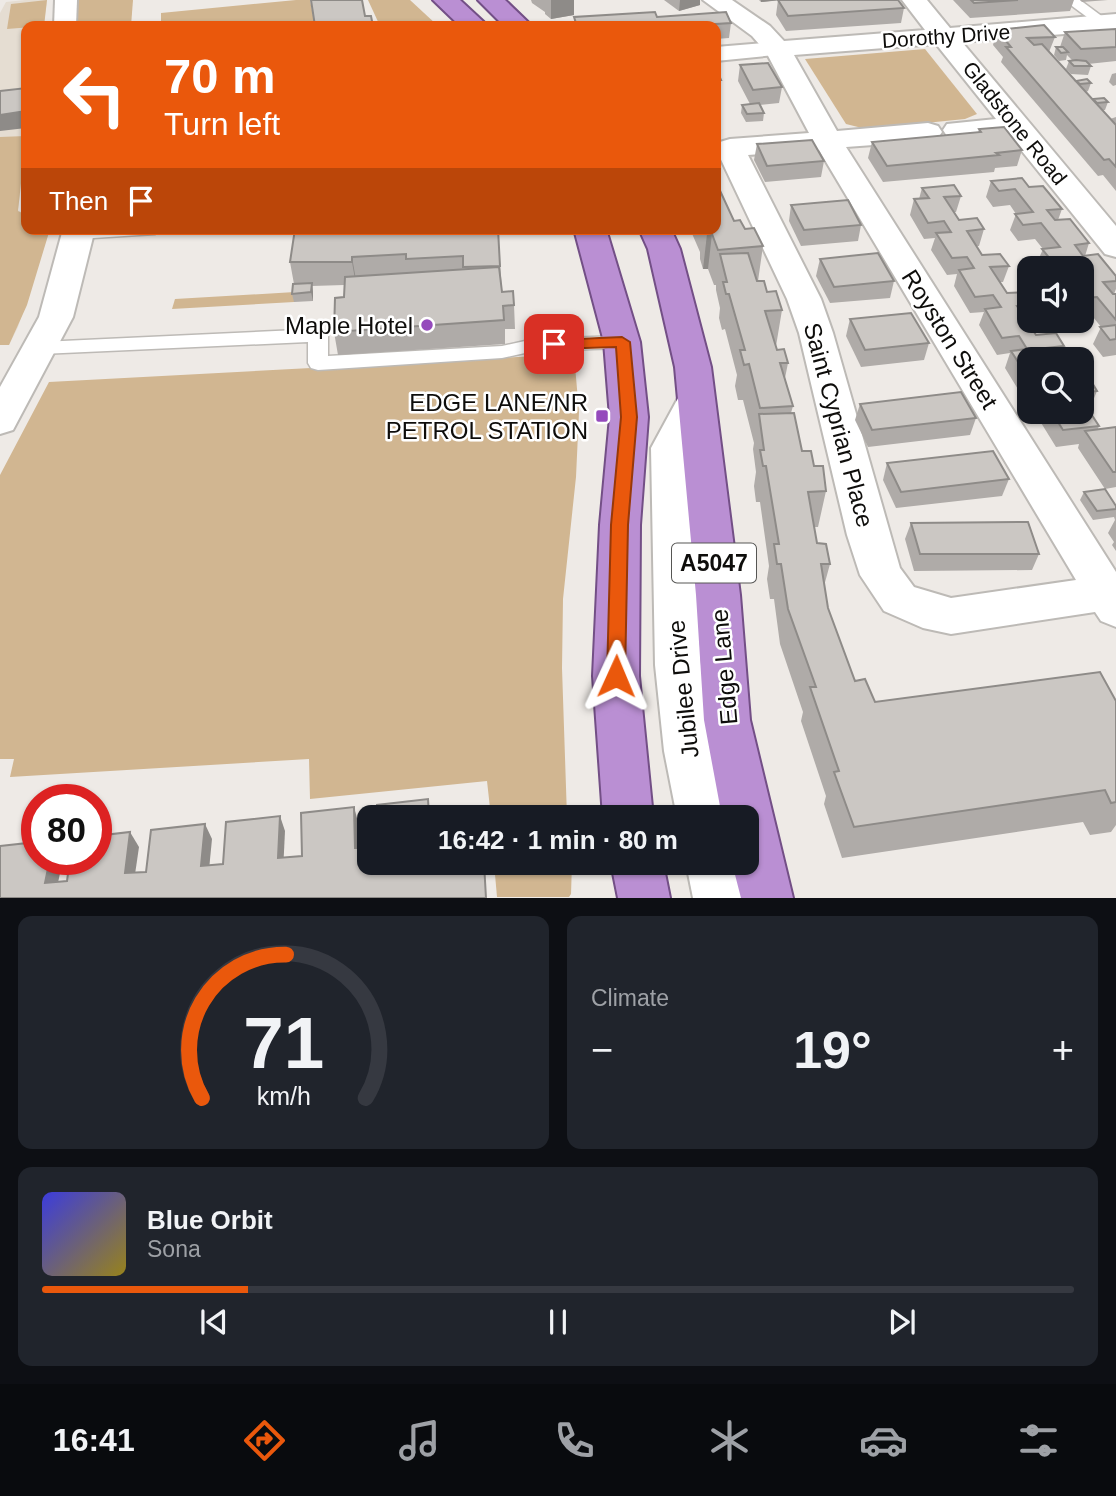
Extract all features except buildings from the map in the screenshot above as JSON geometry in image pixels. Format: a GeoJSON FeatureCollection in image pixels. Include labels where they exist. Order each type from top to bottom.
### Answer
{"type":"FeatureCollection","features":[{"type":"Feature","properties":{"kind":"highway"},"geometry":{"type":"LineString","coordinates":[[445,0],[469,21]]}},
{"type":"Feature","properties":{"kind":"highway"},"geometry":{"type":"LineString","coordinates":[[490,0],[513,21]]}},
{"type":"Feature","properties":{"kind":"highway"},"geometry":{"type":"LineString","coordinates":[[592,235],[622,342],[629,417],[620,525],[616,676],[627,805]]}},
{"type":"Feature","properties":{"kind":"highway","name":"Edge Lane"},"geometry":{"type":"LineString","coordinates":[[657,235],[667,262],[693,367],[718,595],[727,720],[767,898]]}},
{"type":"Feature","properties":{"kind":"highway"},"geometry":{"type":"LineString","coordinates":[[639,875],[644,898]]}},
{"type":"Feature","properties":{"kind":"street"},"geometry":{"type":"LineString","coordinates":[[65,21],[66,0]]}},
{"type":"Feature","properties":{"kind":"street","name":"Royston Street"},"geometry":{"type":"LineString","coordinates":[[715,0],[761,31],[777,49],[828,141],[1111,601]]}},
{"type":"Feature","properties":{"kind":"street","name":"Gladstone Road"},"geometry":{"type":"LineString","coordinates":[[914,0],[1018,126],[1110,231]]}},
{"type":"Feature","properties":{"kind":"street","name":"Dorothy Drive"},"geometry":{"type":"LineString","coordinates":[[777,49],[1110,23]]}},
{"type":"Feature","properties":{"kind":"street"},"geometry":{"type":"LineString","coordinates":[[721,54],[777,49]]}},
{"type":"Feature","properties":{"kind":"street"},"geometry":{"type":"LineString","coordinates":[[957,131],[1018,126]]}},
{"type":"Feature","properties":{"kind":"street"},"geometry":{"type":"LineString","coordinates":[[828,141],[928,132]]}},
{"type":"Feature","properties":{"kind":"street","name":"Saint Cyprian Place"},"geometry":{"type":"LineString","coordinates":[[828,141],[730,148],[790,267],[812,322],[847,460],[881,575],[900,599],[923,610],[951,616],[1111,601]]}},
{"type":"Feature","properties":{"kind":"street"},"geometry":{"type":"LineString","coordinates":[[0,421],[56,317],[77,235]]}},
{"type":"Feature","properties":{"kind":"street","name":"Jubilee Drive"},"geometry":{"type":"LineString","coordinates":[[696,398],[670,448],[678,665],[688,751],[699,805]]}},
{"type":"Feature","properties":{"kind":"street"},"geometry":{"type":"LineString","coordinates":[[714,875],[719,898]]}},
{"type":"Feature","properties":{"kind":"lane"},"geometry":{"type":"LineString","coordinates":[[1071,0],[1110,23]]}},
{"type":"Feature","properties":{"kind":"lane"},"geometry":{"type":"LineString","coordinates":[[41,348],[318,335],[318,363],[502,352],[534,345],[622,342]]}},
{"type":"Feature","properties":{"kind":"shaded area"},"geometry":{"type":"Polygon","coordinates":[[[47,0],[45,21],[21,21],[21,187],[18,210],[21,212],[21,235],[48,235],[18,327],[9,345],[0,345],[0,13],[6,2],[47,0]]]}},
{"type":"Feature","properties":{"kind":"shaded area"},"geometry":{"type":"Polygon","coordinates":[[[47,0],[45,21],[21,21],[21,28],[7,29],[11,4],[47,0]]]}},
{"type":"Feature","properties":{"kind":"shaded area"},"geometry":{"type":"Polygon","coordinates":[[[77,0],[133,0],[131,21],[75,21],[77,0]]]}},
{"type":"Feature","properties":{"kind":"shaded area"},"geometry":{"type":"Polygon","coordinates":[[[310,0],[314,21],[161,21],[161,13],[310,0]]]}},
{"type":"Feature","properties":{"kind":"shaded area"},"geometry":{"type":"Polygon","coordinates":[[[368,0],[410,0],[433,21],[378,21],[368,0]]]}},
{"type":"Feature","properties":{"kind":"shaded area"},"geometry":{"type":"Polygon","coordinates":[[[925,49],[977,114],[965,119],[866,129],[846,124],[805,59],[925,49]]]}},
{"type":"Feature","properties":{"kind":"shaded area"},"geometry":{"type":"Polygon","coordinates":[[[21,136],[18,211],[21,212],[21,235],[48,235],[27,305],[9,345],[0,345],[0,137],[21,136]]]}},
{"type":"Feature","properties":{"kind":"shaded area"},"geometry":{"type":"Polygon","coordinates":[[[295,292],[294,302],[172,309],[175,299],[295,292]]]}},
{"type":"Feature","properties":{"kind":"shaded area"},"geometry":{"type":"Polygon","coordinates":[[[574,354],[579,412],[576,477],[563,599],[562,668],[567,805],[490,805],[487,781],[310,799],[309,759],[10,777],[14,759],[0,759],[0,475],[49,382],[574,354]]]}},
{"type":"Feature","properties":{"kind":"shaded area"},"geometry":{"type":"Polygon","coordinates":[[[495,875],[572,875],[569,897],[497,897],[495,875]]]}},
{"type":"Feature","properties":{"kind":"place","name":"Maple Hotel"},"geometry":{"type":"Point","coordinates":[427,325]}},
{"type":"Feature","properties":{"kind":"place","name":"EDGE LANE/NR PETROL STATION"},"geometry":{"type":"Point","coordinates":[602,416]}},
{"type":"Feature","properties":{"kind":"route"},"geometry":{"type":"LineString","coordinates":[[554,344],[622,342],[629,417],[620,525],[616,676]]}}]}
